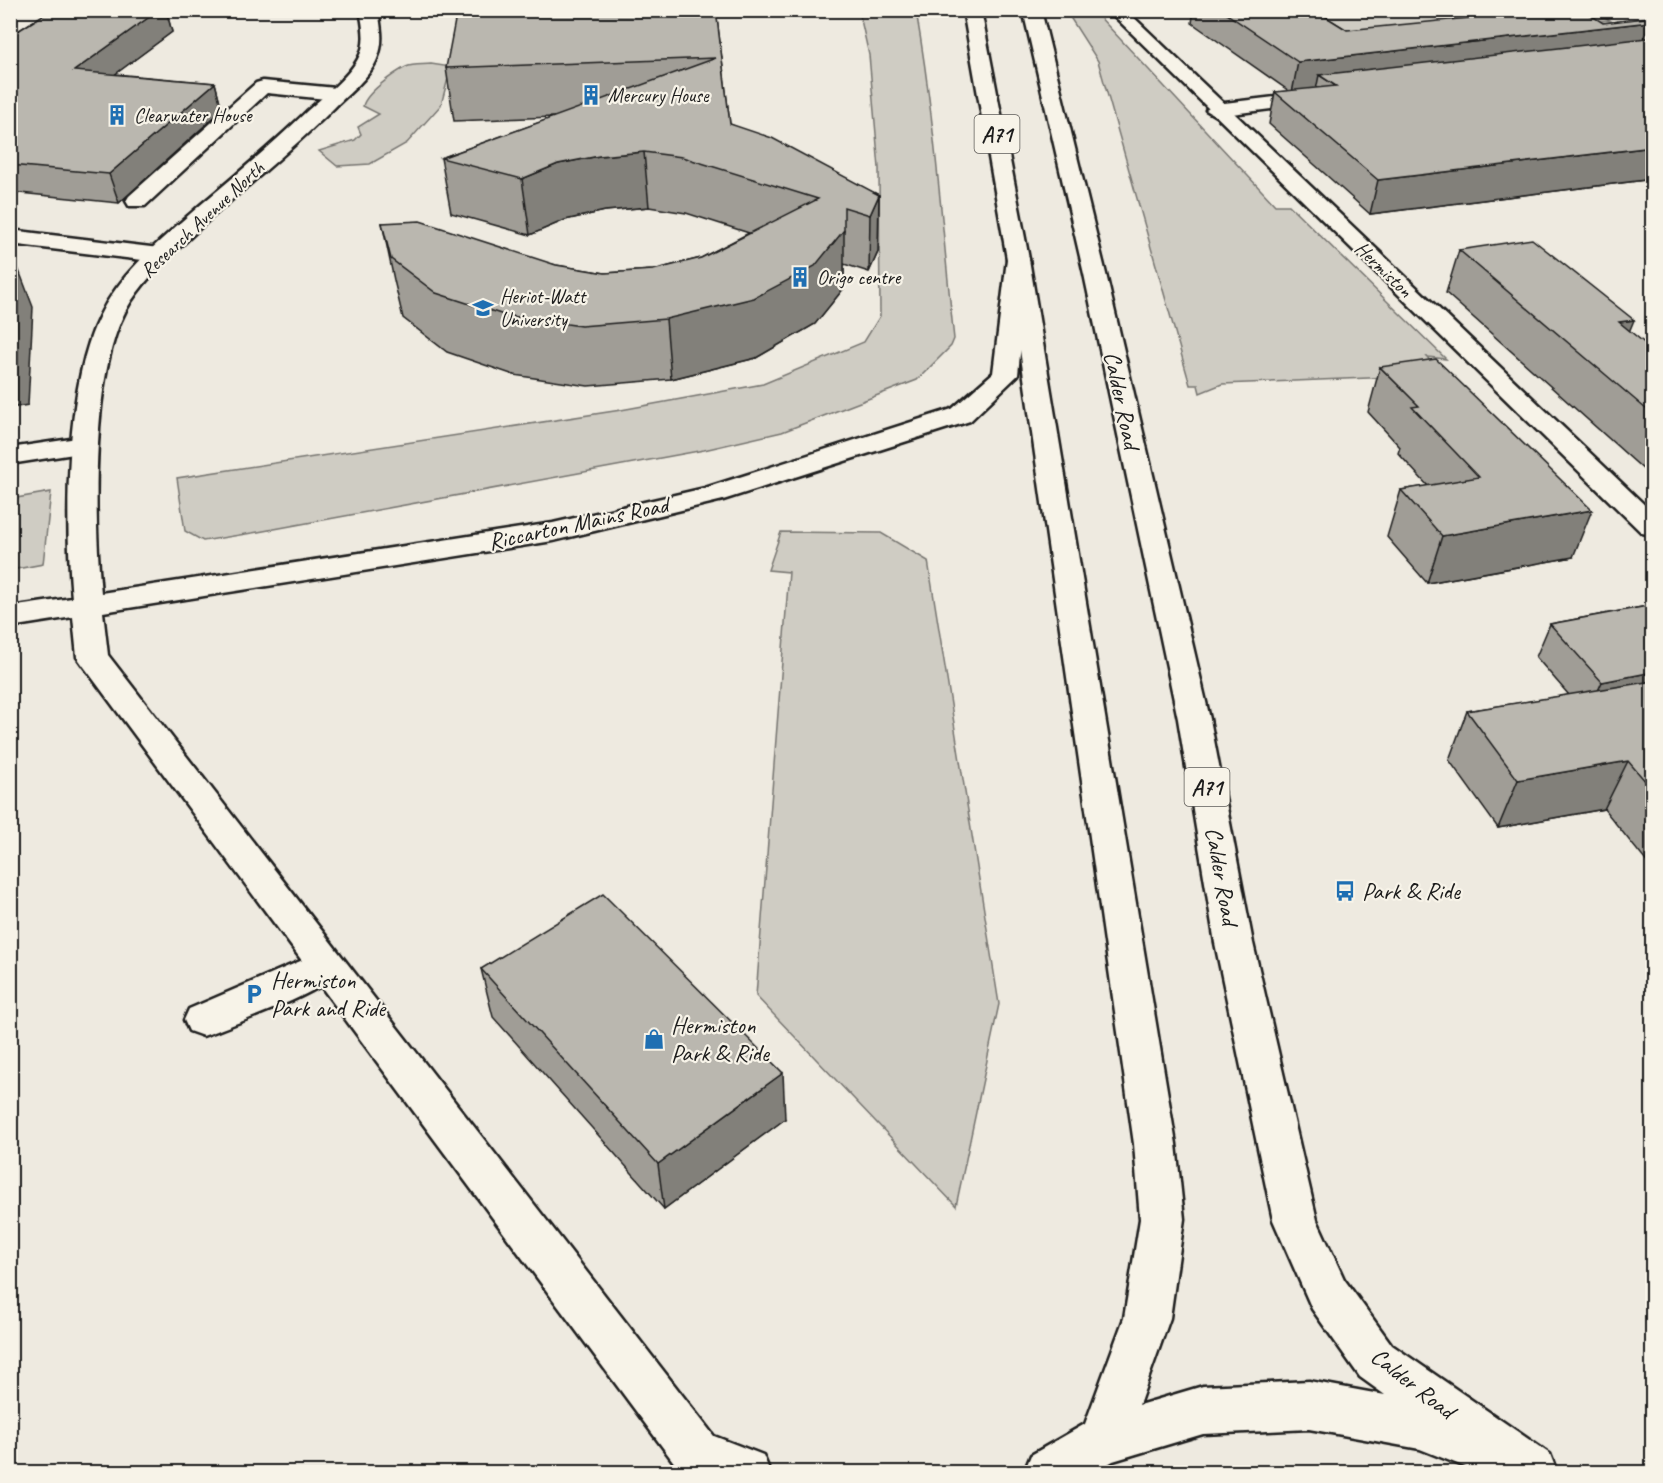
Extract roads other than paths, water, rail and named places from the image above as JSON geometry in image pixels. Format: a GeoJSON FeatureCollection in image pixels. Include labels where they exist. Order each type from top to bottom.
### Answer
{"type":"FeatureCollection","features":[{"type":"Feature","properties":{"kind":"street","name":"Research Avenue North"},"geometry":{"type":"LineString","coordinates":[[369,10],[374,37],[367,61],[336,93],[159,255],[118,303],[104,333],[90,399],[84,445],[86,603],[93,657],[702,1464]]}},
{"type":"Feature","properties":{"kind":"street","name":"A71"},"geometry":{"type":"LineString","coordinates":[[972,10],[1018,259],[1155,1144],[1162,1219],[1147,1318],[1103,1440]]}},
{"type":"Feature","properties":{"kind":"street","name":"Calder Road"},"geometry":{"type":"LineString","coordinates":[[1032,10],[1095,274],[1194,719],[1234,943],[1295,1220],[1328,1294],[1376,1361],[1534,1472]]}},
{"type":"Feature","properties":{"kind":"street","name":"Hermiston"},"geometry":{"type":"LineString","coordinates":[[1116,10],[1216,110],[1653,527]]}},
{"type":"Feature","properties":{"kind":"street"},"geometry":{"type":"LineString","coordinates":[[137,201],[263,87],[336,93]]}},
{"type":"Feature","properties":{"kind":"street"},"geometry":{"type":"LineString","coordinates":[[1216,110],[1334,96]]}},
{"type":"Feature","properties":{"kind":"street"},"geometry":{"type":"LineString","coordinates":[[10,237],[159,255]]}},
{"type":"Feature","properties":{"kind":"street","name":"Riccarton Mains Road"},"geometry":{"type":"LineString","coordinates":[[10,617],[86,603],[553,532],[713,494],[961,415],[1005,375],[1018,259]]}},
{"type":"Feature","properties":{"kind":"street"},"geometry":{"type":"LineString","coordinates":[[10,456],[84,445]]}},
{"type":"Feature","properties":{"kind":"street"},"geometry":{"type":"LineString","coordinates":[[203,1020],[285,986],[326,964]]}},
{"type":"Feature","properties":{"kind":"street"},"geometry":{"type":"LineString","coordinates":[[1048,1473],[1103,1440],[1203,1410],[1309,1405],[1420,1425],[1534,1472]]}},
{"type":"Feature","properties":{"kind":"street"},"geometry":{"type":"LineString","coordinates":[[702,1464],[746,1473]]}},
{"type":"Feature","properties":{"kind":"place","name":"Mercury House"},"geometry":{"type":"Point","coordinates":[591,95]}},
{"type":"Feature","properties":{"kind":"place","name":"Clearwater House"},"geometry":{"type":"Point","coordinates":[117,115]}},
{"type":"Feature","properties":{"kind":"place","name":"Origo centre"},"geometry":{"type":"Point","coordinates":[800,277]}},
{"type":"Feature","properties":{"kind":"place","name":"Heriot-Watt University"},"geometry":{"type":"Point","coordinates":[483,308]}},
{"type":"Feature","properties":{"kind":"place","name":"Park & Ride"},"geometry":{"type":"Point","coordinates":[1345,891]}},
{"type":"Feature","properties":{"kind":"place","name":"Hermiston Park and Ride"},"geometry":{"type":"Point","coordinates":[254,994]}},
{"type":"Feature","properties":{"kind":"place","name":"Hermiston Park & Ride"},"geometry":{"type":"Point","coordinates":[654,1039]}}]}
